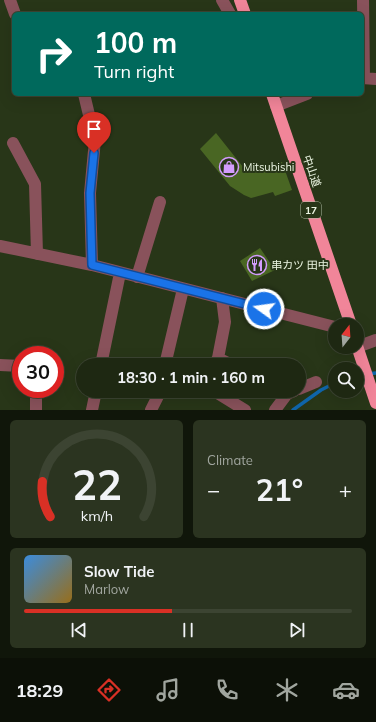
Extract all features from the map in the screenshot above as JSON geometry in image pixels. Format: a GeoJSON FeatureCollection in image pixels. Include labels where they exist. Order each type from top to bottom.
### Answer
{"type":"FeatureCollection","features":[{"type":"Feature","properties":{"kind":"highway"},"geometry":{"type":"LineString","coordinates":[[240,0],[244,12]]}},
{"type":"Feature","properties":{"kind":"highway","name":"中山道"},"geometry":{"type":"LineString","coordinates":[[273,96],[349,318]]}},
{"type":"Feature","properties":{"kind":"highway"},"geometry":{"type":"LineString","coordinates":[[360,354],[376,403]]}},
{"type":"Feature","properties":{"kind":"street"},"geometry":{"type":"LineString","coordinates":[[10,0],[14,12]]}},
{"type":"Feature","properties":{"kind":"street"},"geometry":{"type":"LineString","coordinates":[[222,0],[229,12]]}},
{"type":"Feature","properties":{"kind":"street"},"geometry":{"type":"LineString","coordinates":[[363,0],[364,12]]}},
{"type":"Feature","properties":{"kind":"street"},"geometry":{"type":"LineString","coordinates":[[364,20],[367,78]]}},
{"type":"Feature","properties":{"kind":"street"},"geometry":{"type":"LineString","coordinates":[[84,96],[95,140],[90,193],[92,265]]}},
{"type":"Feature","properties":{"kind":"street"},"geometry":{"type":"LineString","coordinates":[[276,106],[302,96]]}},
{"type":"Feature","properties":{"kind":"street"},"geometry":{"type":"LineString","coordinates":[[13,143],[35,184],[37,254]]}},
{"type":"Feature","properties":{"kind":"street"},"geometry":{"type":"LineString","coordinates":[[137,277],[160,202]]}},
{"type":"Feature","properties":{"kind":"street"},"geometry":{"type":"LineString","coordinates":[[0,246],[92,265],[328,325]]}},
{"type":"Feature","properties":{"kind":"street"},"geometry":{"type":"LineString","coordinates":[[102,358],[120,273]]}},
{"type":"Feature","properties":{"kind":"street"},"geometry":{"type":"LineString","coordinates":[[167,358],[183,289]]}},
{"type":"Feature","properties":{"kind":"street"},"geometry":{"type":"LineString","coordinates":[[217,358],[225,322],[222,298]]}},
{"type":"Feature","properties":{"kind":"street"},"geometry":{"type":"LineString","coordinates":[[364,344],[376,340]]}},
{"type":"Feature","properties":{"kind":"street"},"geometry":{"type":"LineString","coordinates":[[0,364],[12,365]]}},
{"type":"Feature","properties":{"kind":"street"},"geometry":{"type":"LineString","coordinates":[[306,386],[316,382]]}},
{"type":"Feature","properties":{"kind":"street"},"geometry":{"type":"LineString","coordinates":[[36,398],[36,410]]}},
{"type":"Feature","properties":{"kind":"street"},"geometry":{"type":"LineString","coordinates":[[92,410],[95,398]]}},
{"type":"Feature","properties":{"kind":"street"},"geometry":{"type":"LineString","coordinates":[[151,410],[157,398]]}},
{"type":"Feature","properties":{"kind":"street"},"geometry":{"type":"LineString","coordinates":[[225,398],[245,410]]}},
{"type":"Feature","properties":{"kind":"street"},"geometry":{"type":"LineString","coordinates":[[275,410],[284,398]]}},
{"type":"Feature","properties":{"kind":"building","name":"Mitsubishi"},"geometry":{"type":"Polygon","coordinates":[[[216,133],[247,172],[282,162],[292,190],[275,196],[273,192],[251,198],[230,186],[200,149],[216,133]]]}},
{"type":"Feature","properties":{"kind":"building","name":"串カツ 田中"},"geometry":{"type":"Polygon","coordinates":[[[260,248],[275,270],[252,281],[240,261],[260,248]]]}},
{"type":"Feature","properties":{"kind":"waterway"},"geometry":{"type":"LineString","coordinates":[[364,374],[376,373]]}},
{"type":"Feature","properties":{"kind":"waterway"},"geometry":{"type":"LineString","coordinates":[[293,410],[328,386]]}},
{"type":"Feature","properties":{"kind":"place","name":"Mitsubishi"},"geometry":{"type":"Point","coordinates":[229,167]}},
{"type":"Feature","properties":{"kind":"place","name":"串カツ 田中"},"geometry":{"type":"Point","coordinates":[257,265]}},
{"type":"Feature","properties":{"kind":"route"},"geometry":{"type":"LineString","coordinates":[[94,153],[90,193],[92,265],[264,309]]}}]}
